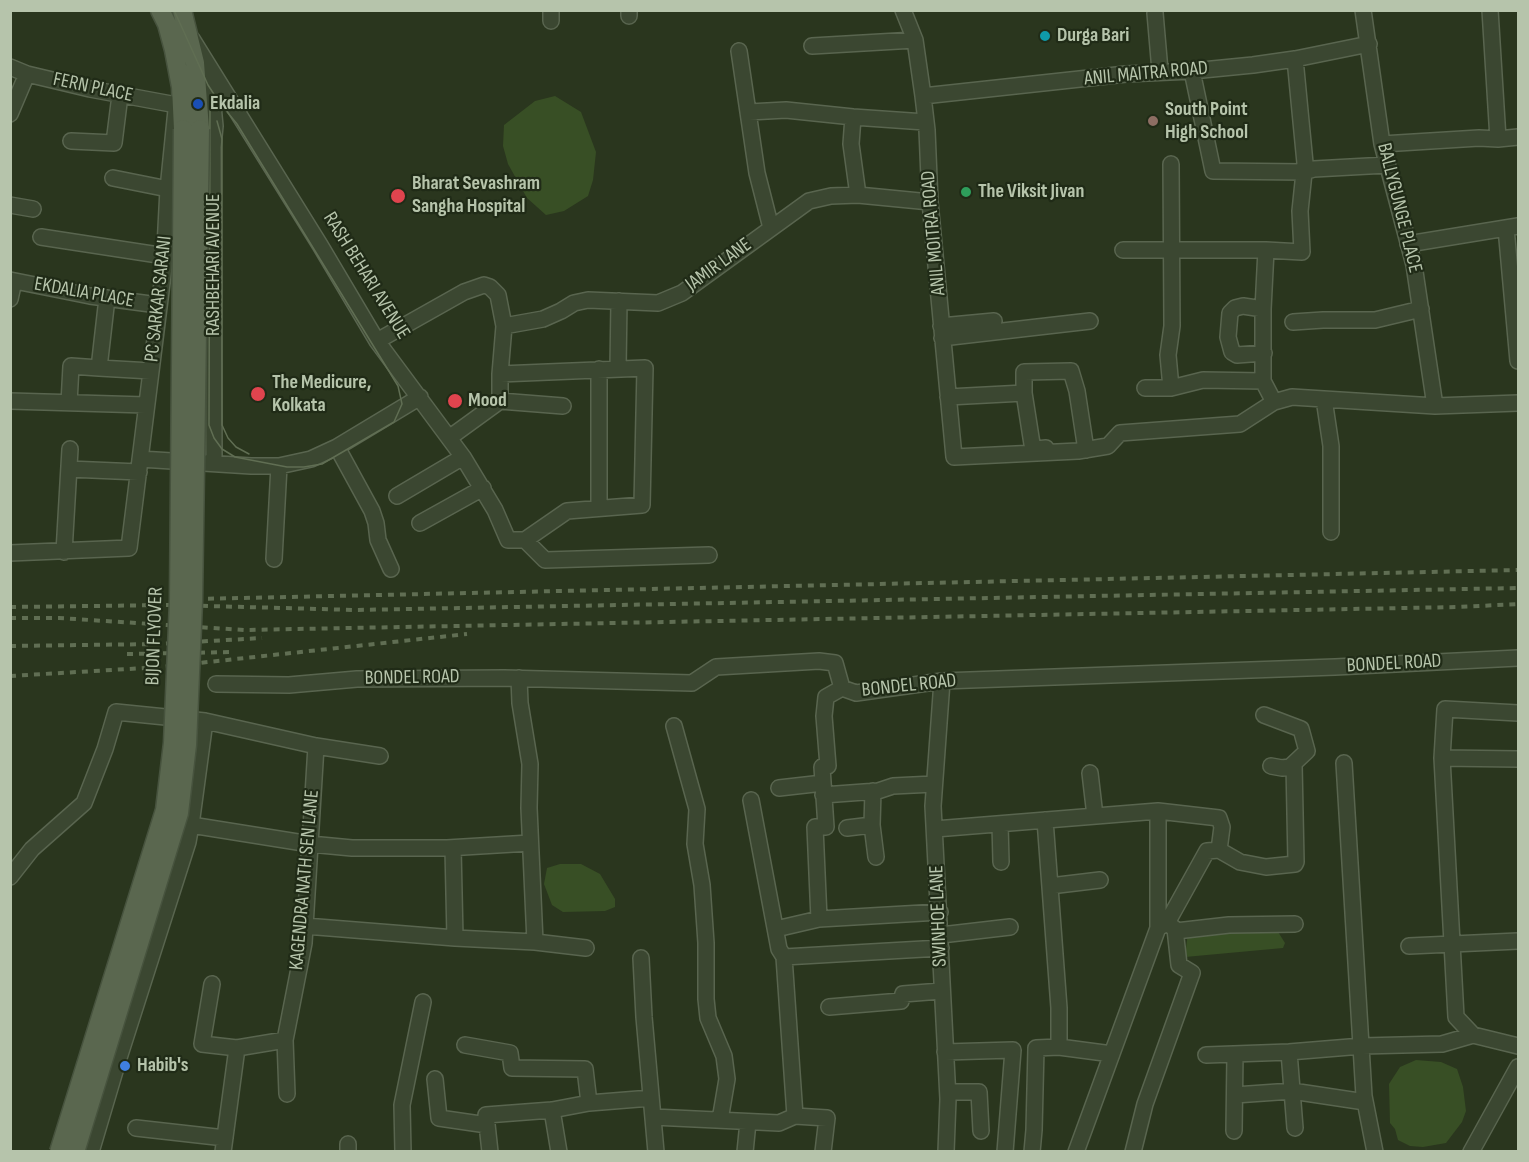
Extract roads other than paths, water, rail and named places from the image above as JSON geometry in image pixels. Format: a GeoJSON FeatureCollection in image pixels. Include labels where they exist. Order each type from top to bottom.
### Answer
{"type":"FeatureCollection","features":[{"type":"Feature","properties":{"kind":"main road"},"geometry":{"type":"LineString","coordinates":[[163,17],[174,50],[186,106]]}},
{"type":"Feature","properties":{"kind":"main road"},"geometry":{"type":"LineString","coordinates":[[185,17],[195,63],[186,106]]}},
{"type":"Feature","properties":{"kind":"main road","name":"BIJON FLYOVER"},"geometry":{"type":"LineString","coordinates":[[75,1152],[179,813],[187,745],[193,601],[191,129],[186,106]]}},
{"type":"Feature","properties":{"kind":"main road","name":"BIJON FLYOVER"},"geometry":{"type":"LineString","coordinates":[[59,1152],[165,810],[173,743],[179,601],[191,129]]}},
{"type":"Feature","properties":{"kind":"street","name":"ANIL MOITRA ROAD"},"geometry":{"type":"LineString","coordinates":[[903,10],[915,40],[923,96],[930,202],[954,457],[1085,447]]}},
{"type":"Feature","properties":{"kind":"street","name":"BALLYGUNGE PLACE"},"geometry":{"type":"LineString","coordinates":[[1363,10],[1382,144],[1414,266],[1435,406]]}},
{"type":"Feature","properties":{"kind":"street"},"geometry":{"type":"LineString","coordinates":[[1490,10],[1498,139]]}},
{"type":"Feature","properties":{"kind":"street"},"geometry":{"type":"LineString","coordinates":[[1155,13],[1160,71]]}},
{"type":"Feature","properties":{"kind":"street"},"geometry":{"type":"LineString","coordinates":[[163,17],[185,17]]}},
{"type":"Feature","properties":{"kind":"street","name":"RASH BEHARI AVENUE"},"geometry":{"type":"LineString","coordinates":[[185,17],[209,68],[236,107],[377,341],[463,457],[483,488],[508,540],[525,540]]}},
{"type":"Feature","properties":{"kind":"street"},"geometry":{"type":"LineString","coordinates":[[812,46],[915,40]]}},
{"type":"Feature","properties":{"kind":"street","name":"ANIL MAITRA ROAD"},"geometry":{"type":"LineString","coordinates":[[923,96],[1295,59],[1369,44]]}},
{"type":"Feature","properties":{"kind":"street"},"geometry":{"type":"LineString","coordinates":[[739,51],[757,173],[771,228]]}},
{"type":"Feature","properties":{"kind":"street"},"geometry":{"type":"LineString","coordinates":[[1123,250],[1302,252],[1300,211],[1305,163],[1295,59]]}},
{"type":"Feature","properties":{"kind":"street","name":"FERN PLACE"},"geometry":{"type":"LineString","coordinates":[[10,67],[27,74],[120,95],[186,106]]}},
{"type":"Feature","properties":{"kind":"street","name":"RASHBEHARI AVENUE"},"geometry":{"type":"LineString","coordinates":[[209,68],[215,126],[213,147],[214,463]]}},
{"type":"Feature","properties":{"kind":"street"},"geometry":{"type":"LineString","coordinates":[[1192,71],[1213,171],[1304,172],[1314,169],[1387,165]]}},
{"type":"Feature","properties":{"kind":"street"},"geometry":{"type":"LineString","coordinates":[[10,114],[27,74]]}},
{"type":"Feature","properties":{"kind":"street"},"geometry":{"type":"LineString","coordinates":[[71,141],[114,143],[120,95]]}},
{"type":"Feature","properties":{"kind":"street","name":"PC SARKAR SARANI"},"geometry":{"type":"LineString","coordinates":[[64,552],[129,548],[165,256],[168,189],[186,106]]}},
{"type":"Feature","properties":{"kind":"street"},"geometry":{"type":"LineString","coordinates":[[749,112],[786,110],[925,122]]}},
{"type":"Feature","properties":{"kind":"street"},"geometry":{"type":"LineString","coordinates":[[853,117],[851,144],[858,195]]}},
{"type":"Feature","properties":{"kind":"street"},"geometry":{"type":"LineString","coordinates":[[1382,144],[1518,137]]}},
{"type":"Feature","properties":{"kind":"street"},"geometry":{"type":"LineString","coordinates":[[1171,165],[1172,326],[1168,355],[1171,388]]}},
{"type":"Feature","properties":{"kind":"street"},"geometry":{"type":"LineString","coordinates":[[113,178],[168,189]]}},
{"type":"Feature","properties":{"kind":"street","name":"JAMIR LANE"},"geometry":{"type":"LineString","coordinates":[[504,326],[543,319],[573,303],[588,300],[658,303],[667,300],[682,292],[808,201],[831,196],[858,195],[930,202]]}},
{"type":"Feature","properties":{"kind":"street"},"geometry":{"type":"LineString","coordinates":[[10,205],[33,209]]}},
{"type":"Feature","properties":{"kind":"street"},"geometry":{"type":"LineString","coordinates":[[1408,244],[1512,227],[1518,361]]}},
{"type":"Feature","properties":{"kind":"street"},"geometry":{"type":"LineString","coordinates":[[41,237],[165,256]]}},
{"type":"Feature","properties":{"kind":"street"},"geometry":{"type":"LineString","coordinates":[[1266,250],[1263,381],[1274,402]]}},
{"type":"Feature","properties":{"kind":"street"},"geometry":{"type":"LineString","coordinates":[[10,299],[12,281]]}},
{"type":"Feature","properties":{"kind":"street","name":"EKDALIA PLACE"},"geometry":{"type":"LineString","coordinates":[[12,281],[159,305]]}},
{"type":"Feature","properties":{"kind":"street"},"geometry":{"type":"LineString","coordinates":[[377,341],[464,292],[484,285],[490,287],[498,295],[504,326],[500,401]]}},
{"type":"Feature","properties":{"kind":"street"},"geometry":{"type":"LineString","coordinates":[[99,368],[107,298]]}},
{"type":"Feature","properties":{"kind":"street"},"geometry":{"type":"LineString","coordinates":[[618,368],[619,301]]}},
{"type":"Feature","properties":{"kind":"street"},"geometry":{"type":"LineString","coordinates":[[1263,309],[1243,306],[1234,308],[1230,313],[1228,337],[1232,352],[1237,355],[1264,353]]}},
{"type":"Feature","properties":{"kind":"street"},"geometry":{"type":"LineString","coordinates":[[1293,322],[1375,320],[1421,309]]}},
{"type":"Feature","properties":{"kind":"street"},"geometry":{"type":"LineString","coordinates":[[942,332],[994,321]]}},
{"type":"Feature","properties":{"kind":"street"},"geometry":{"type":"LineString","coordinates":[[942,332],[1090,321]]}},
{"type":"Feature","properties":{"kind":"street"},"geometry":{"type":"LineString","coordinates":[[69,403],[71,366],[151,371]]}},
{"type":"Feature","properties":{"kind":"street"},"geometry":{"type":"LineString","coordinates":[[500,374],[645,368],[642,505],[567,511],[525,540],[545,560],[709,555]]}},
{"type":"Feature","properties":{"kind":"street"},"geometry":{"type":"LineString","coordinates":[[599,369],[599,508]]}},
{"type":"Feature","properties":{"kind":"street"},"geometry":{"type":"LineString","coordinates":[[1085,447],[1072,372],[1024,372],[1024,393],[1032,444],[1034,448],[1041,449],[1108,446],[1120,433],[1240,424],[1274,402],[1292,397],[1435,406],[1518,403]]}},
{"type":"Feature","properties":{"kind":"street"},"geometry":{"type":"LineString","coordinates":[[1145,388],[1171,388],[1203,380],[1263,381]]}},
{"type":"Feature","properties":{"kind":"street"},"geometry":{"type":"LineString","coordinates":[[948,397],[1024,393]]}},
{"type":"Feature","properties":{"kind":"street"},"geometry":{"type":"LineString","coordinates":[[69,469],[214,463],[279,466],[311,459],[337,447],[420,397]]}},
{"type":"Feature","properties":{"kind":"street"},"geometry":{"type":"LineString","coordinates":[[1324,399],[1331,446],[1331,532]]}},
{"type":"Feature","properties":{"kind":"street"},"geometry":{"type":"LineString","coordinates":[[10,401],[146,405]]}},
{"type":"Feature","properties":{"kind":"street"},"geometry":{"type":"LineString","coordinates":[[449,438],[500,401],[563,406]]}},
{"type":"Feature","properties":{"kind":"street"},"geometry":{"type":"LineString","coordinates":[[337,447],[372,511],[378,540],[391,569]]}},
{"type":"Feature","properties":{"kind":"street"},"geometry":{"type":"LineString","coordinates":[[10,553],[64,552],[70,449]]}},
{"type":"Feature","properties":{"kind":"street"},"geometry":{"type":"LineString","coordinates":[[397,496],[463,457]]}},
{"type":"Feature","properties":{"kind":"street"},"geometry":{"type":"LineString","coordinates":[[274,559],[279,466]]}},
{"type":"Feature","properties":{"kind":"street"},"geometry":{"type":"LineString","coordinates":[[420,523],[483,488]]}},
{"type":"Feature","properties":{"kind":"street","name":"BONDEL ROAD"},"geometry":{"type":"LineString","coordinates":[[216,684],[289,684],[357,679],[519,678],[692,684],[716,667],[819,661],[835,663],[842,688],[856,693],[942,681],[1518,658]]}},
{"type":"Feature","properties":{"kind":"street"},"geometry":{"type":"LineString","coordinates":[[519,678],[520,703],[530,764],[530,843],[535,942]]}},
{"type":"Feature","properties":{"kind":"street","name":"SWINHOE LANE"},"geometry":{"type":"LineString","coordinates":[[942,681],[933,806],[948,1092],[946,1152]]}},
{"type":"Feature","properties":{"kind":"street"},"geometry":{"type":"LineString","coordinates":[[819,919],[815,827],[826,827],[822,767],[828,766],[824,716],[826,697],[842,688]]}},
{"type":"Feature","properties":{"kind":"street"},"geometry":{"type":"LineString","coordinates":[[1473,1035],[1456,1017],[1442,759],[1445,709],[1518,713]]}},
{"type":"Feature","properties":{"kind":"street"},"geometry":{"type":"LineString","coordinates":[[10,877],[17,857],[32,849],[84,803],[105,749],[116,712],[205,721],[316,746],[380,756]]}},
{"type":"Feature","properties":{"kind":"street"},"geometry":{"type":"LineString","coordinates":[[1264,715],[1302,729],[1307,751],[1294,764],[1282,768],[1271,766]]}},
{"type":"Feature","properties":{"kind":"street"},"geometry":{"type":"LineString","coordinates":[[91,1152],[188,842],[205,721]]}},
{"type":"Feature","properties":{"kind":"street"},"geometry":{"type":"LineString","coordinates":[[674,726],[697,809],[695,844],[702,885],[708,1018],[724,1056],[728,1079],[720,1120]]}},
{"type":"Feature","properties":{"kind":"street","name":"KAGENDRA NATH SEN LANE"},"geometry":{"type":"LineString","coordinates":[[287,1094],[285,1040],[304,943],[316,746]]}},
{"type":"Feature","properties":{"kind":"street"},"geometry":{"type":"LineString","coordinates":[[1442,759],[1518,759]]}},
{"type":"Feature","properties":{"kind":"street"},"geometry":{"type":"LineString","coordinates":[[1344,763],[1365,1102],[1375,1152]]}},
{"type":"Feature","properties":{"kind":"street"},"geometry":{"type":"LineString","coordinates":[[1076,1152],[1112,1054],[1167,927],[1207,851],[1219,850],[1240,862],[1266,867],[1295,864],[1297,847],[1294,764]]}},
{"type":"Feature","properties":{"kind":"street"},"geometry":{"type":"LineString","coordinates":[[1090,773],[1095,816]]}},
{"type":"Feature","properties":{"kind":"street"},"geometry":{"type":"LineString","coordinates":[[779,788],[873,791],[893,786],[934,784]]}},
{"type":"Feature","properties":{"kind":"street"},"geometry":{"type":"LineString","coordinates":[[873,791],[872,825],[876,857]]}},
{"type":"Feature","properties":{"kind":"street"},"geometry":{"type":"LineString","coordinates":[[751,800],[779,949],[784,957],[795,1116]]}},
{"type":"Feature","properties":{"kind":"street"},"geometry":{"type":"LineString","coordinates":[[935,829],[1158,811],[1219,818],[1222,827],[1219,850]]}},
{"type":"Feature","properties":{"kind":"street"},"geometry":{"type":"LineString","coordinates":[[1133,1152],[1144,1104],[1191,973],[1179,964],[1167,927],[1158,811]]}},
{"type":"Feature","properties":{"kind":"street"},"geometry":{"type":"LineString","coordinates":[[1045,820],[1059,1008],[1059,1047]]}},
{"type":"Feature","properties":{"kind":"street"},"geometry":{"type":"LineString","coordinates":[[1000,824],[1000,862]]}},
{"type":"Feature","properties":{"kind":"street"},"geometry":{"type":"LineString","coordinates":[[190,825],[309,844],[352,848],[453,848],[530,843]]}},
{"type":"Feature","properties":{"kind":"street"},"geometry":{"type":"LineString","coordinates":[[847,828],[872,825]]}},
{"type":"Feature","properties":{"kind":"street"},"geometry":{"type":"LineString","coordinates":[[453,848],[455,938]]}},
{"type":"Feature","properties":{"kind":"street"},"geometry":{"type":"LineString","coordinates":[[1050,886],[1100,880]]}},
{"type":"Feature","properties":{"kind":"street"},"geometry":{"type":"LineString","coordinates":[[776,928],[819,919],[940,912]]}},
{"type":"Feature","properties":{"kind":"street"},"geometry":{"type":"LineString","coordinates":[[1167,927],[1294,924]]}},
{"type":"Feature","properties":{"kind":"street"},"geometry":{"type":"LineString","coordinates":[[305,926],[535,942],[586,948]]}},
{"type":"Feature","properties":{"kind":"street"},"geometry":{"type":"LineString","coordinates":[[784,957],[941,941],[1010,927]]}},
{"type":"Feature","properties":{"kind":"street"},"geometry":{"type":"LineString","coordinates":[[1410,946],[1518,941]]}},
{"type":"Feature","properties":{"kind":"street"},"geometry":{"type":"LineString","coordinates":[[641,958],[656,1152]]}},
{"type":"Feature","properties":{"kind":"street"},"geometry":{"type":"LineString","coordinates":[[212,984],[202,1044],[237,1048],[285,1040]]}},
{"type":"Feature","properties":{"kind":"street"},"geometry":{"type":"LineString","coordinates":[[829,1007],[901,1001],[903,994],[941,992]]}},
{"type":"Feature","properties":{"kind":"street"},"geometry":{"type":"LineString","coordinates":[[403,1152],[402,1105],[423,1002]]}},
{"type":"Feature","properties":{"kind":"street"},"geometry":{"type":"LineString","coordinates":[[1206,1055],[1442,1044],[1473,1035],[1518,1046]]}},
{"type":"Feature","properties":{"kind":"street"},"geometry":{"type":"LineString","coordinates":[[465,1045],[510,1053],[512,1068],[585,1069],[589,1103]]}},
{"type":"Feature","properties":{"kind":"street"},"geometry":{"type":"LineString","coordinates":[[945,1052],[1059,1047],[1112,1054]]}},
{"type":"Feature","properties":{"kind":"street"},"geometry":{"type":"LineString","coordinates":[[136,1128],[224,1145],[237,1048]]}},
{"type":"Feature","properties":{"kind":"street"},"geometry":{"type":"LineString","coordinates":[[1032,1152],[1036,1048]]}},
{"type":"Feature","properties":{"kind":"street"},"geometry":{"type":"LineString","coordinates":[[1005,1152],[1013,1050]]}},
{"type":"Feature","properties":{"kind":"street"},"geometry":{"type":"LineString","coordinates":[[1289,1052],[1295,1128]]}},
{"type":"Feature","properties":{"kind":"street"},"geometry":{"type":"LineString","coordinates":[[1234,1131],[1235,1054]]}},
{"type":"Feature","properties":{"kind":"street"},"geometry":{"type":"LineString","coordinates":[[1471,1152],[1518,1067]]}},
{"type":"Feature","properties":{"kind":"street"},"geometry":{"type":"LineString","coordinates":[[435,1078],[439,1118],[487,1125]]}},
{"type":"Feature","properties":{"kind":"street"},"geometry":{"type":"LineString","coordinates":[[1234,1095],[1292,1091],[1365,1102]]}},
{"type":"Feature","properties":{"kind":"street"},"geometry":{"type":"LineString","coordinates":[[948,1092],[979,1092],[981,1131]]}},
{"type":"Feature","properties":{"kind":"street"},"geometry":{"type":"LineString","coordinates":[[490,1152],[486,1115],[651,1098]]}},
{"type":"Feature","properties":{"kind":"street"},"geometry":{"type":"LineString","coordinates":[[552,1110],[559,1152]]}},
{"type":"Feature","properties":{"kind":"street"},"geometry":{"type":"LineString","coordinates":[[653,1117],[779,1123],[795,1116],[827,1118],[823,1152]]}},
{"type":"Feature","properties":{"kind":"street"},"geometry":{"type":"LineString","coordinates":[[745,1152],[748,1122]]}},
{"type":"Feature","properties":{"kind":"tram line"},"geometry":{"type":"LineString","coordinates":[[174,10],[208,85],[237,124],[398,386],[402,404],[394,422],[322,464],[287,467],[235,457],[222,449],[209,425],[210,103]]}},
{"type":"Feature","properties":{"kind":"tram line"},"geometry":{"type":"LineString","coordinates":[[217,121],[222,139],[222,425],[228,438],[236,447],[249,454]]}},
{"type":"Feature","properties":{"kind":"railway"},"geometry":{"type":"LineString","coordinates":[[196,599],[1518,570]]}},
{"type":"Feature","properties":{"kind":"railway"},"geometry":{"type":"LineString","coordinates":[[10,607],[172,605],[355,610],[1518,588]]}},
{"type":"Feature","properties":{"kind":"railway"},"geometry":{"type":"LineString","coordinates":[[10,618],[59,618],[244,630],[1518,604]]}},
{"type":"Feature","properties":{"kind":"railway"},"geometry":{"type":"LineString","coordinates":[[10,676],[162,667],[467,634]]}},
{"type":"Feature","properties":{"kind":"railway"},"geometry":{"type":"LineString","coordinates":[[10,646],[158,644],[262,638]]}},
{"type":"Feature","properties":{"kind":"railway"},"geometry":{"type":"LineString","coordinates":[[127,654],[232,652]]}},
{"type":"Feature","properties":{"kind":"place","name":"Durga Bari"},"geometry":{"type":"Point","coordinates":[1045,36]}},
{"type":"Feature","properties":{"kind":"place","name":"Ekdalia"},"geometry":{"type":"Point","coordinates":[198,104]}},
{"type":"Feature","properties":{"kind":"place","name":"South Point High School"},"geometry":{"type":"Point","coordinates":[1153,121]}},
{"type":"Feature","properties":{"kind":"place","name":"The Viksit Jivan"},"geometry":{"type":"Point","coordinates":[966,192]}},
{"type":"Feature","properties":{"kind":"place","name":"Bharat Sevashram Sangha Hospital"},"geometry":{"type":"Point","coordinates":[398,196]}},
{"type":"Feature","properties":{"kind":"place","name":"The Medicure, Kolkata"},"geometry":{"type":"Point","coordinates":[258,394]}},
{"type":"Feature","properties":{"kind":"place","name":"Mood"},"geometry":{"type":"Point","coordinates":[455,401]}},
{"type":"Feature","properties":{"kind":"place","name":"Habib's"},"geometry":{"type":"Point","coordinates":[125,1066]}}]}
